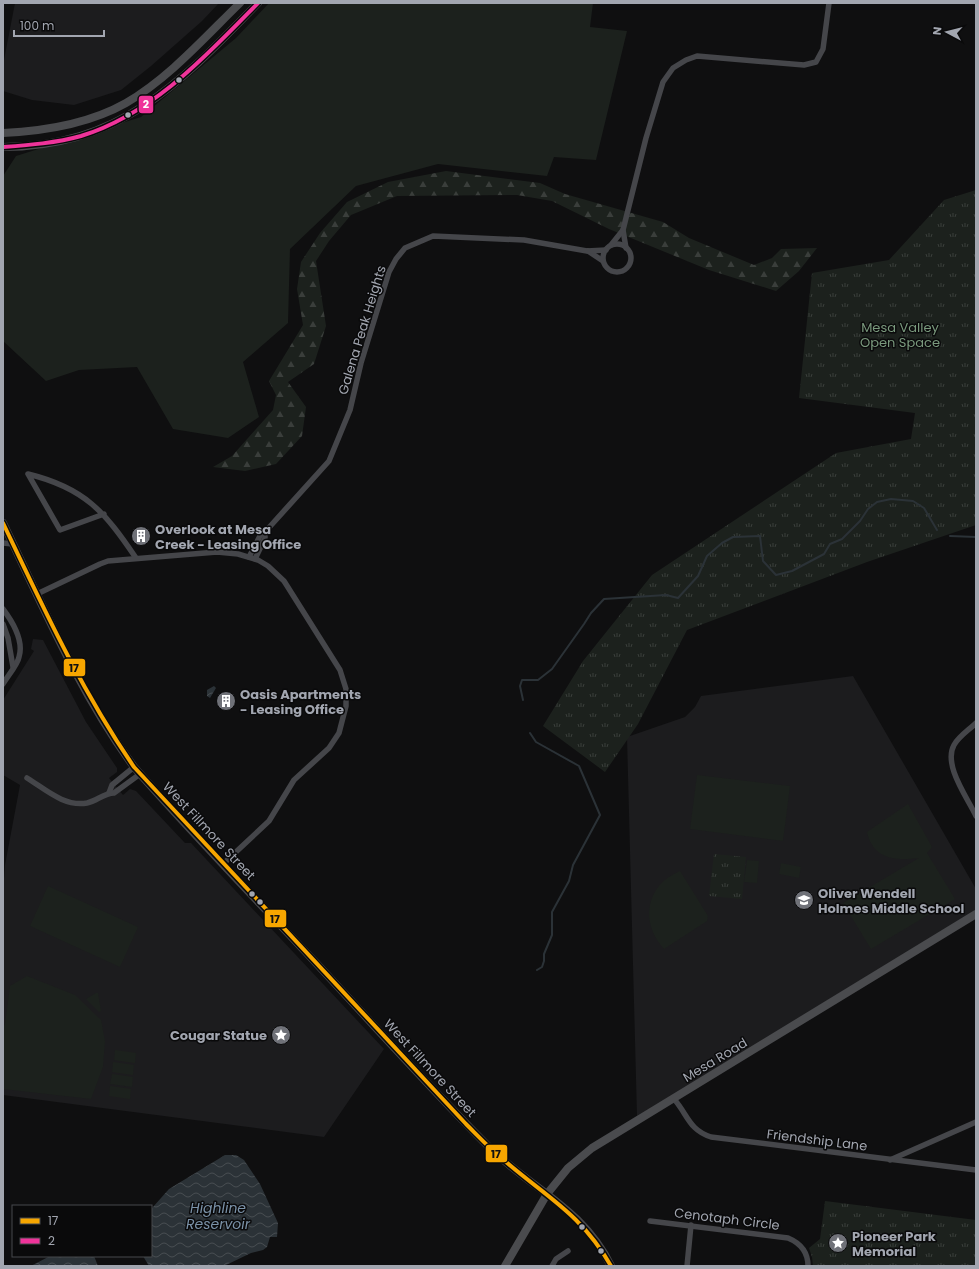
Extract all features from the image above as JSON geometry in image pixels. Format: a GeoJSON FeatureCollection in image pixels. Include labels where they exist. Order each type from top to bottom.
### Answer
{"type":"FeatureCollection","features":[{"type":"Feature","properties":{"kind":"main road"},"geometry":{"type":"LineString","coordinates":[[3,133],[21,132],[75,123],[127,102],[174,66],[240,3]]}},
{"type":"Feature","properties":{"kind":"main road"},"geometry":{"type":"LineString","coordinates":[[3,147],[40,145],[78,137],[130,116],[171,88],[200,62],[258,3]]}},
{"type":"Feature","properties":{"kind":"main road","name":"West Fillmore Street"},"geometry":{"type":"LineString","coordinates":[[3,523],[88,698],[106,728],[134,767],[488,1146],[511,1167],[570,1212],[588,1229],[602,1249],[611,1266]]}},
{"type":"Feature","properties":{"kind":"main road","name":"Mesa Road"},"geometry":{"type":"LineString","coordinates":[[505,1266],[546,1194],[568,1168],[592,1148],[976,914]]}},
{"type":"Feature","properties":{"kind":"street"},"geometry":{"type":"LineString","coordinates":[[588,251],[603,261],[606,267],[611,271],[622,271],[628,266],[630,254],[626,248],[623,230],[646,138],[663,82],[674,68],[686,60],[697,56],[804,65],[816,62],[823,49],[829,3]]}},
{"type":"Feature","properties":{"kind":"street"},"geometry":{"type":"LineString","coordinates":[[603,261],[606,250],[623,230]]}},
{"type":"Feature","properties":{"kind":"street","name":"Galena Peak Heights"},"geometry":{"type":"LineString","coordinates":[[249,557],[261,534],[265,532],[329,461],[350,410],[358,375],[387,278],[396,259],[405,248],[433,236],[531,240],[588,251]]}},
{"type":"Feature","properties":{"kind":"street"},"geometry":{"type":"LineString","coordinates":[[611,245],[621,245],[626,248]]}},
{"type":"Feature","properties":{"kind":"street"},"geometry":{"type":"LineString","coordinates":[[588,251],[606,250]]}},
{"type":"Feature","properties":{"kind":"street"},"geometry":{"type":"LineString","coordinates":[[104,514],[60,530],[28,474],[51,479],[70,488],[97,507],[104,514],[115,527],[136,558]]}},
{"type":"Feature","properties":{"kind":"street","name":"Galena Peak Heights"},"geometry":{"type":"LineString","coordinates":[[255,559],[265,538],[265,532]]}},
{"type":"Feature","properties":{"kind":"street"},"geometry":{"type":"LineString","coordinates":[[3,543],[13,544]]}},
{"type":"Feature","properties":{"kind":"street"},"geometry":{"type":"LineString","coordinates":[[37,594],[100,564],[136,558],[217,552],[229,552],[255,559],[268,566],[284,581],[333,658],[344,679],[346,706],[341,728],[329,748],[294,780],[269,821],[223,864]]}},
{"type":"Feature","properties":{"kind":"street"},"geometry":{"type":"LineString","coordinates":[[3,609],[15,628],[20,645],[19,658],[3,684]]}},
{"type":"Feature","properties":{"kind":"street"},"geometry":{"type":"LineString","coordinates":[[3,624],[8,638],[13,667]]}},
{"type":"Feature","properties":{"kind":"street"},"geometry":{"type":"LineString","coordinates":[[975,813],[953,770],[950,755],[956,741],[976,723]]}},
{"type":"Feature","properties":{"kind":"street"},"geometry":{"type":"LineString","coordinates":[[110,793],[109,789],[112,785],[134,767]]}},
{"type":"Feature","properties":{"kind":"street"},"geometry":{"type":"LineString","coordinates":[[27,778],[61,800],[87,803],[96,801],[110,793],[114,793],[140,774]]}},
{"type":"Feature","properties":{"kind":"street","name":"Friendship Lane"},"geometry":{"type":"LineString","coordinates":[[674,1099],[681,1106],[692,1126],[700,1133],[711,1137],[976,1170]]}},
{"type":"Feature","properties":{"kind":"street"},"geometry":{"type":"LineString","coordinates":[[890,1160],[976,1122]]}},
{"type":"Feature","properties":{"kind":"street","name":"Cenotaph Circle"},"geometry":{"type":"LineString","coordinates":[[650,1221],[788,1238],[794,1240],[803,1248],[808,1261],[808,1266]]}},
{"type":"Feature","properties":{"kind":"street"},"geometry":{"type":"LineString","coordinates":[[687,1266],[691,1225]]}},
{"type":"Feature","properties":{"kind":"street"},"geometry":{"type":"LineString","coordinates":[[552,1266],[556,1259],[568,1251]]}},
{"type":"Feature","properties":{"kind":"shaded area"},"geometry":{"type":"Polygon","coordinates":[[[15,3],[219,3],[202,21],[121,90],[74,105],[32,100],[3,91],[3,65],[15,3]]]}},
{"type":"Feature","properties":{"kind":"shaded area"},"geometry":{"type":"Polygon","coordinates":[[[33,639],[43,640],[86,722],[117,768],[117,772],[109,778],[123,795],[130,789],[136,791],[185,843],[191,843],[384,1049],[324,1137],[3,1095],[3,891],[5,865],[20,785],[3,775],[3,700],[34,651],[31,649],[33,639]]]}},
{"type":"Feature","properties":{"kind":"shaded area","name":"Oliver Wendell Holmes Middle School"},"geometry":{"type":"Polygon","coordinates":[[[853,676],[976,889],[976,910],[637,1116],[627,737],[685,717],[695,707],[701,696],[853,676]]]}},
{"type":"Feature","properties":{"kind":"green space"},"geometry":{"type":"Polygon","coordinates":[[[269,3],[593,3],[590,27],[627,31],[596,160],[554,157],[547,176],[438,164],[356,186],[290,249],[288,323],[243,362],[259,417],[228,438],[173,429],[137,367],[79,370],[46,381],[3,341],[3,176],[16,156],[141,117],[236,38],[269,3]]]}},
{"type":"Feature","properties":{"kind":"green space"},"geometry":{"type":"Polygon","coordinates":[[[446,171],[540,183],[565,194],[663,222],[689,238],[754,265],[772,258],[781,249],[817,248],[799,271],[776,291],[709,270],[609,229],[552,201],[517,195],[397,196],[351,215],[329,241],[316,261],[326,326],[314,364],[288,382],[306,407],[302,436],[276,464],[245,471],[213,467],[232,456],[273,410],[276,395],[269,381],[303,325],[297,289],[301,262],[320,233],[347,202],[388,182],[446,171]]]}},
{"type":"Feature","properties":{"kind":"green space","name":"Mesa Valley Open Space"},"geometry":{"type":"Polygon","coordinates":[[[976,190],[976,525],[867,562],[687,630],[638,724],[605,772],[543,726],[583,661],[652,575],[836,453],[911,439],[915,413],[799,398],[812,273],[889,260],[944,200],[976,190]]]}},
{"type":"Feature","properties":{"kind":"green space"},"geometry":{"type":"Polygon","coordinates":[[[697,775],[790,786],[783,841],[690,829],[697,775]]]}},
{"type":"Feature","properties":{"kind":"green space"},"geometry":{"type":"Polygon","coordinates":[[[908,804],[932,847],[927,853],[955,899],[871,949],[843,903],[919,858],[902,859],[887,857],[875,848],[870,841],[867,832],[908,804]]]}},
{"type":"Feature","properties":{"kind":"green space"},"geometry":{"type":"Polygon","coordinates":[[[714,854],[746,857],[742,899],[709,896],[714,854]]]}},
{"type":"Feature","properties":{"kind":"green space"},"geometry":{"type":"Polygon","coordinates":[[[747,860],[759,861],[757,883],[744,882],[747,860]]]}},
{"type":"Feature","properties":{"kind":"green space"},"geometry":{"type":"Polygon","coordinates":[[[781,863],[801,867],[799,878],[779,874],[781,863]]]}},
{"type":"Feature","properties":{"kind":"green space"},"geometry":{"type":"Polygon","coordinates":[[[680,871],[708,916],[707,921],[664,949],[656,938],[651,927],[649,916],[650,905],[653,895],[660,885],[669,877],[680,871]]]}},
{"type":"Feature","properties":{"kind":"green space"},"geometry":{"type":"Polygon","coordinates":[[[48,886],[138,927],[120,967],[30,926],[48,886]]]}},
{"type":"Feature","properties":{"kind":"green space"},"geometry":{"type":"Polygon","coordinates":[[[27,976],[75,995],[101,1020],[105,1041],[103,1067],[91,1099],[3,1089],[3,1027],[5,1024],[10,986],[27,976]]]}},
{"type":"Feature","properties":{"kind":"green space"},"geometry":{"type":"Polygon","coordinates":[[[98,993],[101,1011],[99,1012],[86,999],[98,993]]]}},
{"type":"Feature","properties":{"kind":"green space"},"geometry":{"type":"Polygon","coordinates":[[[115,1050],[136,1053],[135,1063],[114,1060],[115,1050]]]}},
{"type":"Feature","properties":{"kind":"green space"},"geometry":{"type":"Polygon","coordinates":[[[113,1062],[134,1065],[133,1075],[112,1072],[113,1062]]]}},
{"type":"Feature","properties":{"kind":"green space"},"geometry":{"type":"Polygon","coordinates":[[[112,1074],[133,1077],[132,1087],[110,1084],[112,1074]]]}},
{"type":"Feature","properties":{"kind":"green space"},"geometry":{"type":"Polygon","coordinates":[[[110,1086],[131,1089],[130,1099],[109,1096],[110,1086]]]}},
{"type":"Feature","properties":{"kind":"green space"},"geometry":{"type":"Polygon","coordinates":[[[825,1201],[976,1220],[976,1266],[813,1266],[809,1248],[820,1239],[825,1201]]]}},
{"type":"Feature","properties":{"kind":"water"},"geometry":{"type":"Polygon","coordinates":[[[214,686],[216,688],[210,698],[207,696],[207,690],[214,686]]]}},
{"type":"Feature","properties":{"kind":"water","name":"Highline Reservoir"},"geometry":{"type":"Polygon","coordinates":[[[225,1155],[236,1155],[244,1160],[260,1184],[278,1223],[277,1237],[270,1237],[267,1247],[263,1250],[251,1253],[224,1266],[149,1266],[144,1257],[152,1257],[152,1208],[169,1189],[225,1155]]]}},
{"type":"Feature","properties":{"kind":"water"},"geometry":{"type":"Polygon","coordinates":[[[48,1257],[94,1257],[98,1266],[31,1266],[48,1257]]]}},
{"type":"Feature","properties":{"kind":"waterway"},"geometry":{"type":"LineString","coordinates":[[523,700],[520,686],[522,680],[538,680],[552,669],[591,613],[604,599],[666,595],[678,598],[698,576],[707,556],[722,543],[733,537],[760,536],[763,561],[776,575],[792,571],[824,554],[830,544],[842,539],[860,521],[868,509],[877,502],[891,499],[913,501],[924,508],[937,530]]}},
{"type":"Feature","properties":{"kind":"waterway"},"geometry":{"type":"LineString","coordinates":[[950,536],[976,537]]}},
{"type":"Feature","properties":{"kind":"waterway"},"geometry":{"type":"LineString","coordinates":[[530,733],[536,742],[579,766],[600,815],[573,865],[569,881],[552,912],[552,935],[544,954],[542,967],[537,970]]}},
{"type":"Feature","properties":{"kind":"transit line","name":"2"},"geometry":{"type":"LineString","coordinates":[[3,147],[52,142],[81,136],[107,126],[132,113],[155,98],[199,62],[258,3]]}},
{"type":"Feature","properties":{"kind":"transit line","name":"17"},"geometry":{"type":"LineString","coordinates":[[3,523],[48,617],[80,678],[115,738],[134,767],[466,1124],[521,1175],[550,1197],[576,1220],[600,1248],[611,1266]]}},
{"type":"Feature","properties":{"kind":"place","name":"Overlook at Mesa Creek - Leasing Office"},"geometry":{"type":"Point","coordinates":[141,536]}},
{"type":"Feature","properties":{"kind":"place","name":"Oasis Apartments - Leasing Office"},"geometry":{"type":"Point","coordinates":[226,701]}},
{"type":"Feature","properties":{"kind":"place","name":"Oliver Wendell Holmes Middle School"},"geometry":{"type":"Point","coordinates":[804,900]}},
{"type":"Feature","properties":{"kind":"place","name":"Cougar Statue"},"geometry":{"type":"Point","coordinates":[281,1035]}},
{"type":"Feature","properties":{"kind":"place","name":"Pioneer Park Memorial"},"geometry":{"type":"Point","coordinates":[838,1243]}}]}
